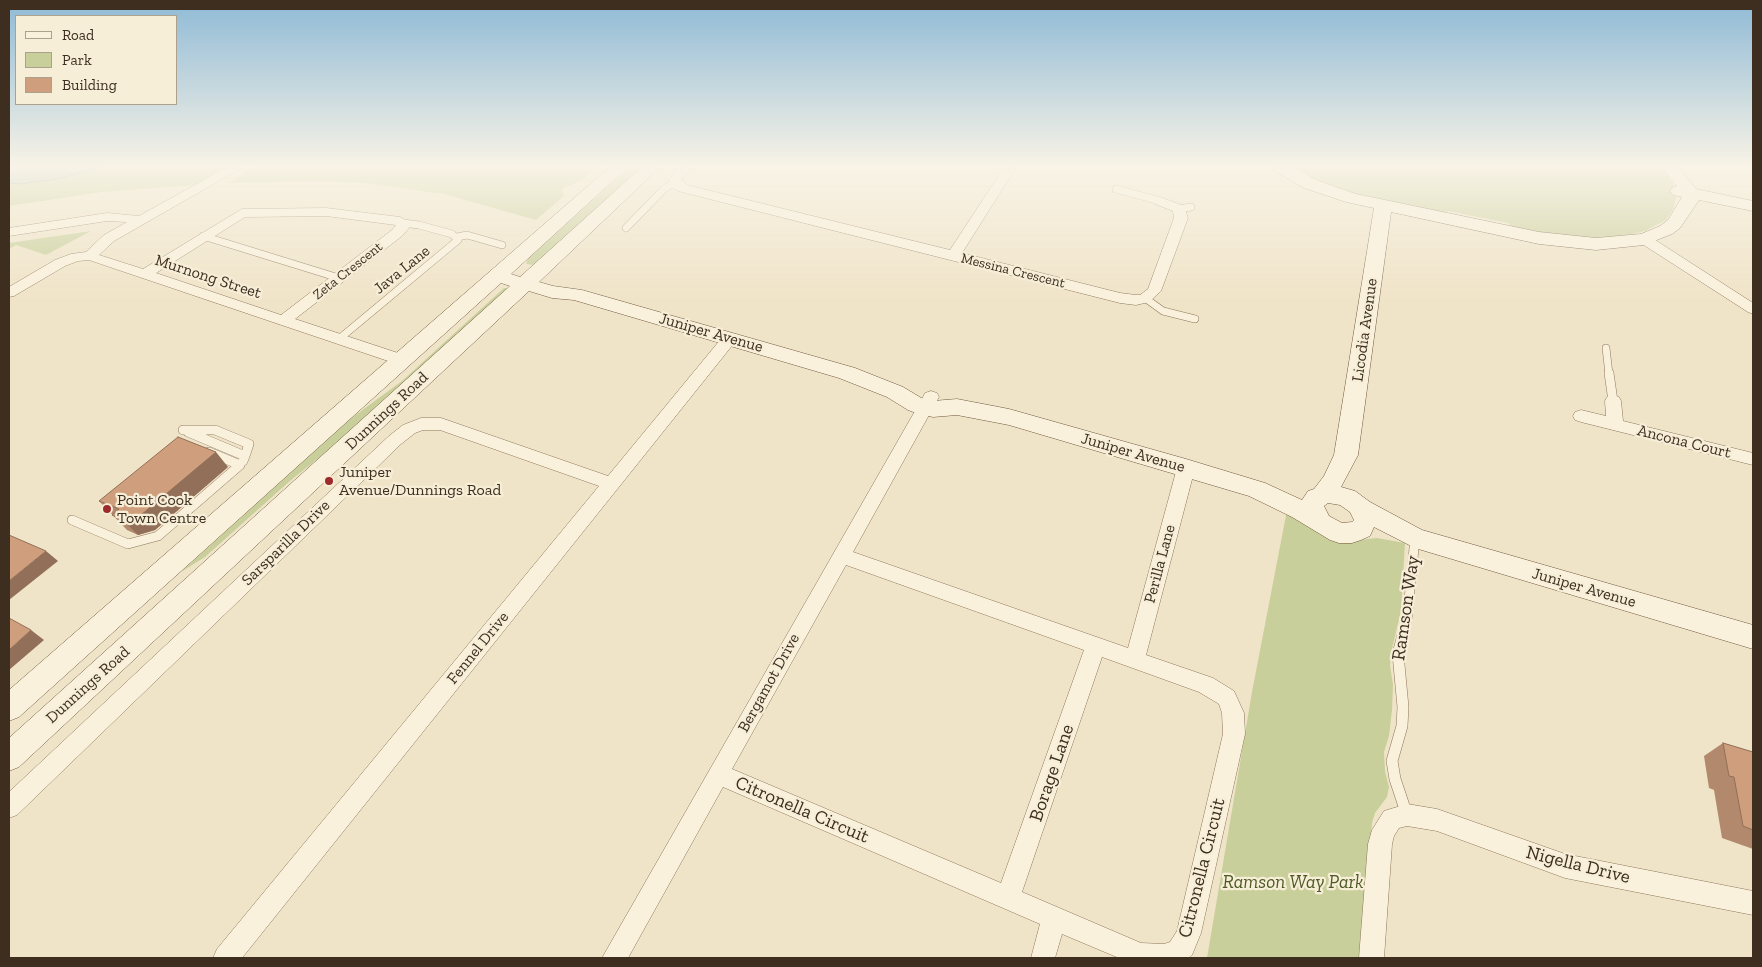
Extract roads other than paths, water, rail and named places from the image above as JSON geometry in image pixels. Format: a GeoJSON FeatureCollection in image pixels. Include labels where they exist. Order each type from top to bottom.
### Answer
{"type":"FeatureCollection","features":[{"type":"Feature","properties":{"kind":"street"},"geometry":{"type":"LineString","coordinates":[[9,293],[60,262],[83,257],[109,238],[156,211]]}},
{"type":"Feature","properties":{"kind":"street","name":"Zeta Crescent"},"geometry":{"type":"LineString","coordinates":[[144,274],[234,216],[249,211]]}},
{"type":"Feature","properties":{"kind":"street","name":"Zeta Crescent"},"geometry":{"type":"LineString","coordinates":[[260,211],[335,212],[403,223],[402,228],[397,233],[284,320]]}},
{"type":"Feature","properties":{"kind":"street","name":"Dunnings Road"},"geometry":{"type":"LineString","coordinates":[[9,708],[570,211]]}},
{"type":"Feature","properties":{"kind":"street","name":"Dunnings Road"},"geometry":{"type":"LineString","coordinates":[[9,757],[604,211]]}},
{"type":"Feature","properties":{"kind":"street"},"geometry":{"type":"LineString","coordinates":[[777,211],[954,255]]}},
{"type":"Feature","properties":{"kind":"street","name":"Messina Crescent"},"geometry":{"type":"LineString","coordinates":[[982,211],[954,255],[1120,298],[1136,300],[1146,298]]}},
{"type":"Feature","properties":{"kind":"street"},"geometry":{"type":"LineString","coordinates":[[1146,298],[1154,291],[1184,211]]}},
{"type":"Feature","properties":{"kind":"street","name":"Licodia Avenue"},"geometry":{"type":"LineString","coordinates":[[1321,496],[1333,481],[1346,455],[1382,211]]}},
{"type":"Feature","properties":{"kind":"street"},"geometry":{"type":"LineString","coordinates":[[1413,211],[1558,241],[1611,243],[1644,239],[1666,230],[1679,218],[1679,211]]}},
{"type":"Feature","properties":{"kind":"street"},"geometry":{"type":"LineString","coordinates":[[83,257],[101,236],[151,214]]}},
{"type":"Feature","properties":{"kind":"street"},"geometry":{"type":"LineString","coordinates":[[9,232],[114,217],[136,219]]}},
{"type":"Feature","properties":{"kind":"street"},"geometry":{"type":"LineString","coordinates":[[86,221],[102,227],[101,236]]}},
{"type":"Feature","properties":{"kind":"street"},"geometry":{"type":"LineString","coordinates":[[1644,239],[1753,309]]}},
{"type":"Feature","properties":{"kind":"street","name":"Murnong Street"},"geometry":{"type":"LineString","coordinates":[[83,257],[144,274],[402,360]]}},
{"type":"Feature","properties":{"kind":"street","name":"Juniper Avenue"},"geometry":{"type":"LineString","coordinates":[[501,272],[529,281],[552,292],[575,294],[847,373],[888,388],[916,406],[928,403],[1009,417],[1257,489],[1301,510],[1318,521]]}},
{"type":"Feature","properties":{"kind":"street","name":"Fennel Drive"},"geometry":{"type":"LineString","coordinates":[[226,958],[730,338]]}},
{"type":"Feature","properties":{"kind":"street","name":"Ancona Court"},"geometry":{"type":"LineString","coordinates":[[1613,401],[1615,424]]}},
{"type":"Feature","properties":{"kind":"street","name":"Bergamot Drive"},"geometry":{"type":"LineString","coordinates":[[614,958],[928,403]]}},
{"type":"Feature","properties":{"kind":"street","name":"Ancona Court"},"geometry":{"type":"LineString","coordinates":[[1581,416],[1753,460]]}},
{"type":"Feature","properties":{"kind":"street","name":"Sarsparilla Drive"},"geometry":{"type":"LineString","coordinates":[[9,807],[395,440],[409,429],[421,424],[442,424],[612,484]]}},
{"type":"Feature","properties":{"kind":"street","name":"Licodia Avenue"},"geometry":{"type":"LineString","coordinates":[[1346,455],[1360,506]]}},
{"type":"Feature","properties":{"kind":"street","name":"Perilla Lane"},"geometry":{"type":"LineString","coordinates":[[1135,660],[1186,468]]}},
{"type":"Feature","properties":{"kind":"street","name":"Juniper Avenue"},"geometry":{"type":"LineString","coordinates":[[1257,489],[1321,496]]}},
{"type":"Feature","properties":{"kind":"street"},"geometry":{"type":"LineString","coordinates":[[1342,495],[1360,506],[1365,515],[1365,523],[1361,530],[1352,533],[1336,532],[1318,521],[1312,507],[1313,502],[1321,496],[1342,495]]}},
{"type":"Feature","properties":{"kind":"street","name":"Juniper Avenue"},"geometry":{"type":"LineString","coordinates":[[1360,506],[1415,538]]}},
{"type":"Feature","properties":{"kind":"street","name":"Juniper Avenue"},"geometry":{"type":"LineString","coordinates":[[1352,533],[1415,538],[1753,638]]}},
{"type":"Feature","properties":{"kind":"street"},"geometry":{"type":"LineString","coordinates":[[140,592],[149,592],[181,582],[249,538]]}},
{"type":"Feature","properties":{"kind":"street","name":"Citronella Circuit"},"geometry":{"type":"LineString","coordinates":[[718,774],[1129,950],[1153,957],[1164,957],[1179,952],[1189,933],[1234,734],[1233,713],[1227,698],[1210,686],[841,555]]}},
{"type":"Feature","properties":{"kind":"street","name":"Borage Lane"},"geometry":{"type":"LineString","coordinates":[[1007,899],[1096,646]]}},
{"type":"Feature","properties":{"kind":"street"},"geometry":{"type":"LineString","coordinates":[[1371,958],[1380,844],[1384,830],[1392,819],[1407,815]]}},
{"type":"Feature","properties":{"kind":"street","name":"Nigella Drive"},"geometry":{"type":"LineString","coordinates":[[1407,815],[1417,815],[1437,820],[1565,866],[1753,902]]}},
{"type":"Feature","properties":{"kind":"street"},"geometry":{"type":"LineString","coordinates":[[1043,958],[1054,919]]}},
{"type":"Feature","properties":{"kind":"lane"},"geometry":{"type":"LineString","coordinates":[[626,228],[642,211]]}},
{"type":"Feature","properties":{"kind":"lane","name":"Java Lane"},"geometry":{"type":"LineString","coordinates":[[339,339],[458,240],[457,237],[419,225],[403,223]]}},
{"type":"Feature","properties":{"kind":"lane"},"geometry":{"type":"LineString","coordinates":[[457,237],[467,235],[502,245]]}},
{"type":"Feature","properties":{"kind":"lane"},"geometry":{"type":"LineString","coordinates":[[203,236],[339,278]]}},
{"type":"Feature","properties":{"kind":"lane"},"geometry":{"type":"LineString","coordinates":[[1146,298],[1163,311],[1195,319]]}},
{"type":"Feature","properties":{"kind":"lane","name":"Ancona Court"},"geometry":{"type":"LineString","coordinates":[[1606,348],[1613,401]]}},
{"type":"Feature","properties":{"kind":"lane"},"geometry":{"type":"LineString","coordinates":[[72,520],[128,544],[158,536],[240,465],[245,456],[249,444],[215,430],[183,430],[245,456]]}},
{"type":"Feature","properties":{"kind":"lane"},"geometry":{"type":"LineString","coordinates":[[199,448],[240,465]]}},
{"type":"Feature","properties":{"kind":"lane","name":"Ramson Way"},"geometry":{"type":"LineString","coordinates":[[1407,815],[1394,779],[1392,761],[1402,726],[1403,707],[1397,665],[1408,612],[1415,538]]}},
{"type":"Feature","properties":{"kind":"place","name":"Juniper Avenue/Dunnings Road"},"geometry":{"type":"Point","coordinates":[329,481]}},
{"type":"Feature","properties":{"kind":"place","name":"Point Cook Town Centre"},"geometry":{"type":"Point","coordinates":[107,509]}},
{"type":"Feature","properties":{"kind":"park label","name":"Ramson Way Park"},"geometry":{"type":"Point","coordinates":[1293,883]}}]}
